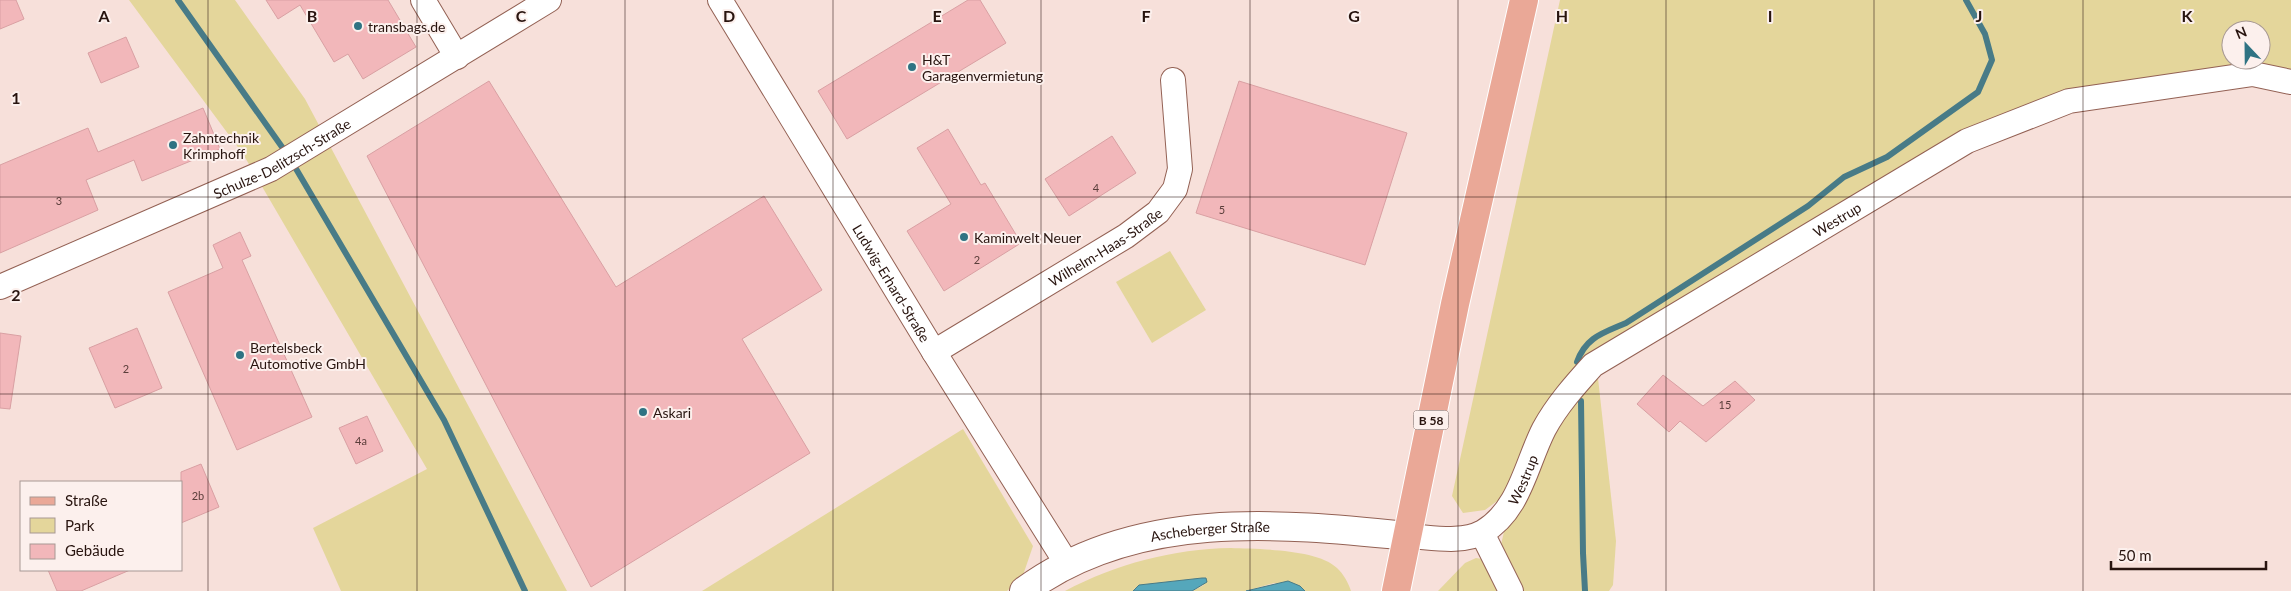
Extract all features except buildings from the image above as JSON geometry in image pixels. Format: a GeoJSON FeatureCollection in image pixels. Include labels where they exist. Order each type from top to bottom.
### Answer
{"type":"FeatureCollection","features":[{"type":"Feature","properties":{"kind":"main road","name":"B 58"},"geometry":{"type":"LineString","coordinates":[[1396,591],[1455,304],[1524,0]]}},
{"type":"Feature","properties":{"kind":"street"},"geometry":{"type":"LineString","coordinates":[[423,0],[457,57]]}},
{"type":"Feature","properties":{"kind":"street","name":"Schulze-Delitzsch-Straße"},"geometry":{"type":"LineString","coordinates":[[0,287],[271,169],[549,0]]}},
{"type":"Feature","properties":{"kind":"street","name":"Ludwig-Erhard-Straße"},"geometry":{"type":"LineString","coordinates":[[720,0],[934,352],[1067,564]]}},
{"type":"Feature","properties":{"kind":"street","name":"Westrup"},"geometry":{"type":"LineString","coordinates":[[1407,536],[1456,539],[1482,532],[1499,518],[1516,495],[1544,428],[1566,395],[1593,365],[1967,141],[2069,101],[2253,74],[2291,82]]}},
{"type":"Feature","properties":{"kind":"street","name":"Wilhelm-Haas-Straße"},"geometry":{"type":"LineString","coordinates":[[934,352],[1126,236],[1158,212],[1174,188],[1180,169],[1173,80]]}},
{"type":"Feature","properties":{"kind":"street","name":"Ascheberger Straße"},"geometry":{"type":"LineString","coordinates":[[1024,591],[1067,564],[1128,541],[1206,527],[1237,525],[1296,526],[1407,536]]}},
{"type":"Feature","properties":{"kind":"street"},"geometry":{"type":"LineString","coordinates":[[1482,532],[1511,591]]}},
{"type":"Feature","properties":{"kind":"green space"},"geometry":{"type":"Polygon","coordinates":[[[129,0],[235,0],[305,99],[567,591],[341,591],[313,528],[427,469],[243,154],[129,0]]]}},
{"type":"Feature","properties":{"kind":"green space"},"geometry":{"type":"Polygon","coordinates":[[[1560,0],[2291,0],[2291,75],[2066,94],[1591,360],[1508,493],[1485,510],[1463,513],[1452,496],[1560,0]]]}},
{"type":"Feature","properties":{"kind":"green space"},"geometry":{"type":"Polygon","coordinates":[[[1170,251],[1206,310],[1152,343],[1116,282],[1170,251]]]}},
{"type":"Feature","properties":{"kind":"green space"},"geometry":{"type":"Polygon","coordinates":[[[1597,369],[1616,541],[1613,585],[1609,591],[1519,591],[1500,549],[1506,523],[1549,432],[1597,369]]]}},
{"type":"Feature","properties":{"kind":"green space"},"geometry":{"type":"Polygon","coordinates":[[[963,429],[1033,546],[1022,578],[1007,591],[702,591],[963,429]]]}},
{"type":"Feature","properties":{"kind":"green space"},"geometry":{"type":"Polygon","coordinates":[[[1231,548],[1287,551],[1316,557],[1328,562],[1339,570],[1346,579],[1351,591],[1305,591],[1274,583],[1246,591],[1192,591],[1204,585],[1135,588],[1133,591],[1065,591],[1104,573],[1145,560],[1188,551],[1231,548]]]}},
{"type":"Feature","properties":{"kind":"green space"},"geometry":{"type":"Polygon","coordinates":[[[1476,558],[1489,560],[1505,591],[1438,591],[1465,563],[1476,558]]]}},
{"type":"Feature","properties":{"kind":"water"},"geometry":{"type":"Polygon","coordinates":[[[1206,578],[1207,582],[1192,591],[1133,591],[1139,585],[1206,578]]]}},
{"type":"Feature","properties":{"kind":"water"},"geometry":{"type":"Polygon","coordinates":[[[1288,581],[1300,586],[1305,591],[1246,591],[1288,581]]]}},
{"type":"Feature","properties":{"kind":"waterway"},"geometry":{"type":"LineString","coordinates":[[178,0],[287,154]]}},
{"type":"Feature","properties":{"kind":"waterway"},"geometry":{"type":"LineString","coordinates":[[1577,362],[1590,341],[1626,323],[1808,206],[1844,177],[1887,157],[1978,92],[1992,60],[1985,34],[1966,0]]}},
{"type":"Feature","properties":{"kind":"waterway"},"geometry":{"type":"LineString","coordinates":[[292,162],[444,420],[525,591]]}},
{"type":"Feature","properties":{"kind":"waterway"},"geometry":{"type":"LineString","coordinates":[[1581,401],[1585,591]]}},
{"type":"Feature","properties":{"kind":"place","name":"transbags.de"},"geometry":{"type":"Point","coordinates":[358,26]}},
{"type":"Feature","properties":{"kind":"place","name":"H&T Garagenvermietung"},"geometry":{"type":"Point","coordinates":[912,67]}},
{"type":"Feature","properties":{"kind":"place","name":"Zahntechnik Krimphoff"},"geometry":{"type":"Point","coordinates":[173,145]}},
{"type":"Feature","properties":{"kind":"place","name":"Kaminwelt Neuer"},"geometry":{"type":"Point","coordinates":[964,237]}},
{"type":"Feature","properties":{"kind":"place","name":"Bertelsbeck Automotive GmbH"},"geometry":{"type":"Point","coordinates":[240,355]}},
{"type":"Feature","properties":{"kind":"place","name":"Askari"},"geometry":{"type":"Point","coordinates":[643,412]}}]}
